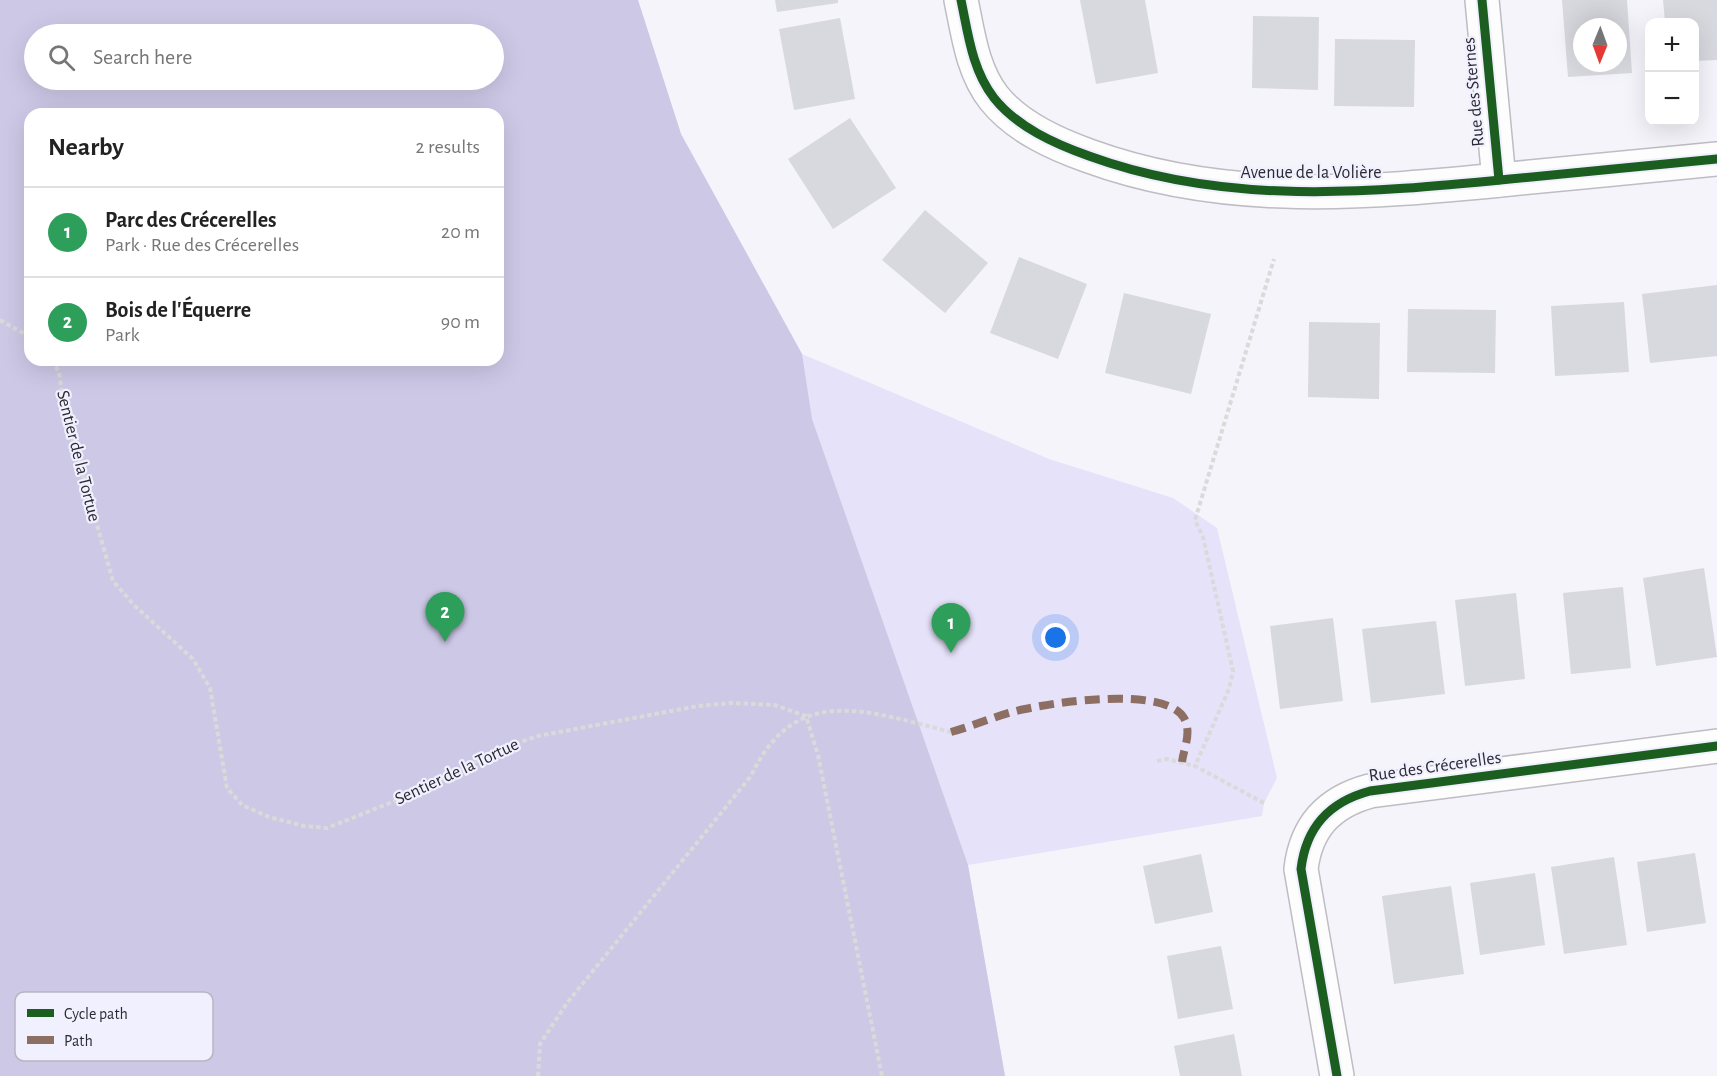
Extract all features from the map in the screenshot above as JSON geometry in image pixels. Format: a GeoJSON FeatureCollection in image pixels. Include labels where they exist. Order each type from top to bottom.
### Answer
{"type":"FeatureCollection","features":[{"type":"Feature","properties":{"kind":"street","name":"Avenue de la Volière"},"geometry":{"type":"LineString","coordinates":[[961,0],[974,59],[993,97],[1003,108],[1048,139],[1114,166],[1190,184],[1270,192],[1384,190],[1717,159]]}},
{"type":"Feature","properties":{"kind":"street","name":"Rue des Sternes"},"geometry":{"type":"LineString","coordinates":[[1482,0],[1499,180]]}},
{"type":"Feature","properties":{"kind":"street","name":"Rue des Crécerelles"},"geometry":{"type":"LineString","coordinates":[[1337,1076],[1301,869],[1306,842],[1312,829],[1331,808],[1343,800],[1370,791],[1717,746]]}},
{"type":"Feature","properties":{"kind":"path"},"geometry":{"type":"LineString","coordinates":[[1195,766],[1229,689],[1233,671],[1203,537],[1195,520],[1275,259]]}},
{"type":"Feature","properties":{"kind":"path"},"geometry":{"type":"LineString","coordinates":[[0,320],[24,334]]}},
{"type":"Feature","properties":{"kind":"path"},"geometry":{"type":"LineString","coordinates":[[538,1076],[540,1044],[567,1003],[751,776],[762,753],[781,733],[816,712],[870,712],[951,732]]}},
{"type":"Feature","properties":{"kind":"path"},"geometry":{"type":"LineString","coordinates":[[806,716],[818,755],[882,1076]]}},
{"type":"Feature","properties":{"kind":"path"},"geometry":{"type":"LineString","coordinates":[[1156,761],[1167,759],[1195,766],[1264,803]]}},
{"type":"Feature","properties":{"kind":"shaded area"},"geometry":{"type":"Polygon","coordinates":[[[0,0],[638,0],[681,134],[802,354],[1049,459],[1173,498],[1217,528],[1277,778],[1264,803],[1262,816],[968,865],[1005,1076],[0,1076],[0,0]]]}},
{"type":"Feature","properties":{"kind":"shaded area"},"geometry":{"type":"Polygon","coordinates":[[[0,0],[638,0],[681,134],[802,354],[812,419],[968,865],[1005,1076],[0,1076],[0,0]]]}},
{"type":"Feature","properties":{"kind":"building"},"geometry":{"type":"Polygon","coordinates":[[[775,0],[838,0],[838,3],[777,12],[775,0]]]}},
{"type":"Feature","properties":{"kind":"building"},"geometry":{"type":"Polygon","coordinates":[[[1080,0],[1145,0],[1158,73],[1096,84],[1080,0]]]}},
{"type":"Feature","properties":{"kind":"building"},"geometry":{"type":"Polygon","coordinates":[[[1562,0],[1627,0],[1632,73],[1568,77],[1562,0]]]}},
{"type":"Feature","properties":{"kind":"building"},"geometry":{"type":"Polygon","coordinates":[[[1663,0],[1717,0],[1717,60],[1699,61],[1699,18],[1665,18],[1663,0]]]}},
{"type":"Feature","properties":{"kind":"building"},"geometry":{"type":"Polygon","coordinates":[[[1253,16],[1319,17],[1318,90],[1252,88],[1253,16]]]}},
{"type":"Feature","properties":{"kind":"building"},"geometry":{"type":"Polygon","coordinates":[[[840,18],[855,99],[794,110],[779,29],[840,18]]]}},
{"type":"Feature","properties":{"kind":"building"},"geometry":{"type":"Polygon","coordinates":[[[1335,39],[1415,40],[1414,107],[1334,106],[1335,39]]]}},
{"type":"Feature","properties":{"kind":"building"},"geometry":{"type":"Polygon","coordinates":[[[850,118],[896,188],[833,229],[788,159],[850,118]]]}},
{"type":"Feature","properties":{"kind":"building"},"geometry":{"type":"Polygon","coordinates":[[[925,210],[988,263],[945,313],[882,260],[925,210]]]}},
{"type":"Feature","properties":{"kind":"building"},"geometry":{"type":"Polygon","coordinates":[[[1019,257],[1087,284],[1058,359],[990,333],[1019,257]]]}},
{"type":"Feature","properties":{"kind":"building"},"geometry":{"type":"Polygon","coordinates":[[[1717,285],[1717,356],[1650,363],[1642,294],[1717,285]]]}},
{"type":"Feature","properties":{"kind":"building"},"geometry":{"type":"Polygon","coordinates":[[[1124,293],[1211,314],[1191,394],[1105,373],[1124,293]]]}},
{"type":"Feature","properties":{"kind":"building"},"geometry":{"type":"Polygon","coordinates":[[[1624,302],[1629,372],[1555,376],[1551,306],[1624,302]]]}},
{"type":"Feature","properties":{"kind":"building"},"geometry":{"type":"Polygon","coordinates":[[[1408,309],[1496,310],[1495,373],[1407,372],[1408,309]]]}},
{"type":"Feature","properties":{"kind":"building"},"geometry":{"type":"Polygon","coordinates":[[[1309,322],[1380,323],[1379,399],[1308,397],[1309,322]]]}},
{"type":"Feature","properties":{"kind":"building"},"geometry":{"type":"Polygon","coordinates":[[[1704,568],[1717,657],[1656,666],[1643,578],[1704,568]]]}},
{"type":"Feature","properties":{"kind":"building"},"geometry":{"type":"Polygon","coordinates":[[[1623,587],[1631,668],[1571,674],[1563,593],[1623,587]]]}},
{"type":"Feature","properties":{"kind":"building"},"geometry":{"type":"Polygon","coordinates":[[[1516,593],[1525,679],[1465,686],[1455,600],[1516,593]]]}},
{"type":"Feature","properties":{"kind":"building"},"geometry":{"type":"Polygon","coordinates":[[[1333,618],[1343,701],[1280,709],[1270,626],[1333,618]]]}},
{"type":"Feature","properties":{"kind":"building"},"geometry":{"type":"Polygon","coordinates":[[[1436,621],[1445,694],[1371,703],[1362,629],[1436,621]]]}},
{"type":"Feature","properties":{"kind":"building"},"geometry":{"type":"Polygon","coordinates":[[[1695,853],[1706,923],[1647,932],[1637,862],[1695,853]]]}},
{"type":"Feature","properties":{"kind":"building"},"geometry":{"type":"Polygon","coordinates":[[[1201,854],[1213,912],[1155,924],[1143,866],[1201,854]]]}},
{"type":"Feature","properties":{"kind":"building"},"geometry":{"type":"Polygon","coordinates":[[[1614,857],[1627,945],[1564,954],[1551,867],[1614,857]]]}},
{"type":"Feature","properties":{"kind":"building"},"geometry":{"type":"Polygon","coordinates":[[[1535,873],[1545,945],[1480,955],[1470,883],[1535,873]]]}},
{"type":"Feature","properties":{"kind":"building"},"geometry":{"type":"Polygon","coordinates":[[[1451,886],[1464,974],[1394,984],[1382,896],[1451,886]]]}},
{"type":"Feature","properties":{"kind":"building"},"geometry":{"type":"Polygon","coordinates":[[[1221,946],[1233,1009],[1178,1019],[1167,956],[1221,946]]]}},
{"type":"Feature","properties":{"kind":"building"},"geometry":{"type":"Polygon","coordinates":[[[1234,1034],[1242,1076],[1180,1076],[1174,1046],[1234,1034]]]}},
{"type":"Feature","properties":{"kind":"marked path"},"geometry":{"type":"LineString","coordinates":[[951,732],[1006,714],[1040,706],[1084,700],[1134,699],[1156,702],[1173,708],[1184,718],[1187,735],[1182,762]]}},
{"type":"Feature","properties":{"kind":"cycle path"},"geometry":{"type":"LineString","coordinates":[[961,0],[969,38],[981,76],[994,98],[1014,118],[1050,140],[1089,156],[1141,172],[1193,183],[1298,192],[1351,191],[1457,184],[1717,159]]}},
{"type":"Feature","properties":{"kind":"cycle path"},"geometry":{"type":"LineString","coordinates":[[1482,0],[1499,180]]}},
{"type":"Feature","properties":{"kind":"cycle path"},"geometry":{"type":"LineString","coordinates":[[1337,1076],[1301,869],[1308,841],[1314,829],[1331,809],[1370,791],[1717,746]]}},
{"type":"Feature","properties":{"kind":"place","name":"Bois de l'Équerre"},"geometry":{"type":"Point","coordinates":[445,642]}},
{"type":"Feature","properties":{"kind":"place","name":"Parc des Crécerelles"},"geometry":{"type":"Point","coordinates":[951,653]}}]}
